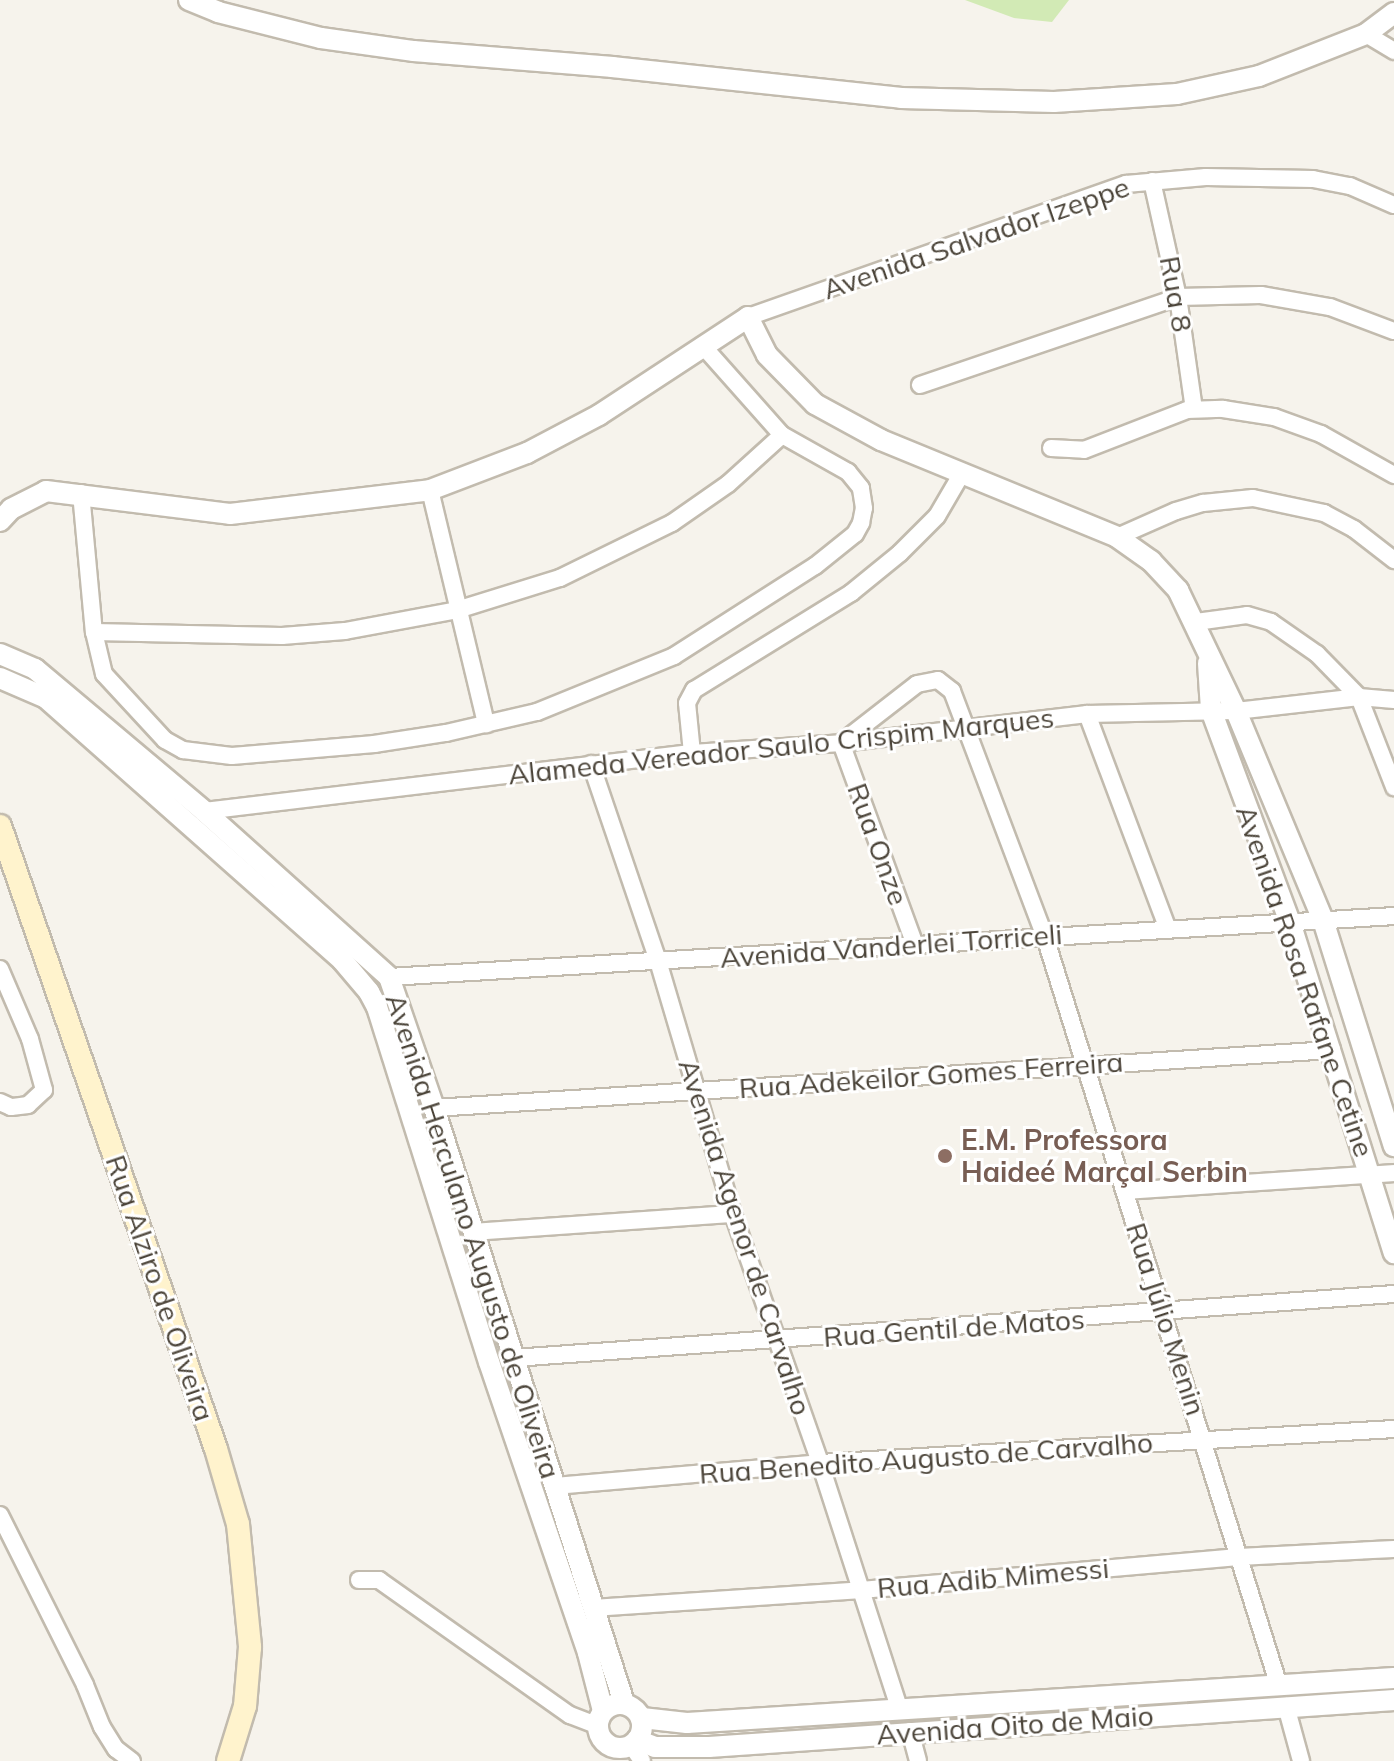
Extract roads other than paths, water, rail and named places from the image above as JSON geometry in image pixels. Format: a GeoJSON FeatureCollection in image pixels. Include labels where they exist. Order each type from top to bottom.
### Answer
{"type":"FeatureCollection","features":[{"type":"Feature","properties":{"kind":"main road","name":"Rua Alziro de Oliveira"},"geometry":{"type":"LineString","coordinates":[[0,826],[216,1449],[238,1524],[250,1647],[245,1706],[228,1761]]}},
{"type":"Feature","properties":{"kind":"street"},"geometry":{"type":"LineString","coordinates":[[189,0],[218,12],[321,38],[414,51],[612,67],[901,98],[1054,102],[1177,94],[1259,76],[1366,34],[1394,13]]}},
{"type":"Feature","properties":{"kind":"street"},"geometry":{"type":"LineString","coordinates":[[1366,34],[1394,51]]}},
{"type":"Feature","properties":{"kind":"street","name":"Avenida Salvador Izeppe"},"geometry":{"type":"LineString","coordinates":[[748,317],[1105,190],[1152,181],[1313,179],[1350,186],[1394,205]]}},
{"type":"Feature","properties":{"kind":"street","name":"Rua 8"},"geometry":{"type":"LineString","coordinates":[[1152,181],[1178,297],[1194,409]]}},
{"type":"Feature","properties":{"kind":"street"},"geometry":{"type":"LineString","coordinates":[[920,385],[1178,297],[1261,295],[1330,307],[1394,331]]}},
{"type":"Feature","properties":{"kind":"street"},"geometry":{"type":"LineString","coordinates":[[0,521],[11,509],[46,491],[230,514],[430,490],[527,453],[599,415],[748,317],[767,355],[815,404],[881,440],[1117,537],[1167,576],[1196,622],[1207,654]]}},
{"type":"Feature","properties":{"kind":"street"},"geometry":{"type":"LineString","coordinates":[[81,493],[94,632],[104,674],[115,691],[165,740],[196,754],[232,756],[374,744],[537,712],[674,656],[750,611],[855,534],[864,508],[861,488],[848,472],[782,435],[702,345]]}},
{"type":"Feature","properties":{"kind":"street"},"geometry":{"type":"LineString","coordinates":[[1051,448],[1084,450],[1194,409],[1274,417],[1321,434],[1394,475]]}},
{"type":"Feature","properties":{"kind":"street"},"geometry":{"type":"LineString","coordinates":[[94,632],[282,636],[345,631],[457,610],[560,578],[672,523],[728,484],[782,435]]}},
{"type":"Feature","properties":{"kind":"street"},"geometry":{"type":"LineString","coordinates":[[692,753],[687,703],[694,690],[851,593],[900,553],[937,516],[961,475]]}},
{"type":"Feature","properties":{"kind":"street"},"geometry":{"type":"LineString","coordinates":[[430,490],[486,724]]}},
{"type":"Feature","properties":{"kind":"street"},"geometry":{"type":"LineString","coordinates":[[1117,537],[1176,511],[1203,503],[1253,498],[1324,513],[1354,529],[1394,560]]}},
{"type":"Feature","properties":{"kind":"street"},"geometry":{"type":"LineString","coordinates":[[1196,622],[1247,615],[1271,622],[1317,654],[1359,697],[1394,787]]}},
{"type":"Feature","properties":{"kind":"street","name":"Avenida Herculano Augusto de Oliveira"},"geometry":{"type":"LineString","coordinates":[[0,654],[35,669],[204,811],[389,977],[434,1108],[624,1703]]}},
{"type":"Feature","properties":{"kind":"street","name":"Avenida Rosa Rafane Cetine"},"geometry":{"type":"LineString","coordinates":[[1207,654],[1211,710],[1290,922],[1394,1253]]}},
{"type":"Feature","properties":{"kind":"street","name":"Avenida Rosa Rafane Cetine"},"geometry":{"type":"LineString","coordinates":[[1207,654],[1236,711],[1323,920],[1394,1146]]}},
{"type":"Feature","properties":{"kind":"street","name":"Avenida Herculano Augusto de Oliveira"},"geometry":{"type":"LineString","coordinates":[[0,678],[46,698],[363,982],[377,1007],[459,1272],[588,1653],[600,1719]]}},
{"type":"Feature","properties":{"kind":"street","name":"Rua Júlio Menin"},"geometry":{"type":"LineString","coordinates":[[841,743],[917,684],[927,680],[948,685],[1045,937],[1279,1686]]}},
{"type":"Feature","properties":{"kind":"street","name":"Alameda Vereador Saulo Crispim Marques"},"geometry":{"type":"LineString","coordinates":[[204,811],[591,764],[692,753],[841,743],[1087,714],[1236,711],[1359,697],[1394,700]]}},
{"type":"Feature","properties":{"kind":"street"},"geometry":{"type":"LineString","coordinates":[[1087,714],[1168,929]]}},
{"type":"Feature","properties":{"kind":"street","name":"Rua Onze"},"geometry":{"type":"LineString","coordinates":[[841,743],[915,945]]}},
{"type":"Feature","properties":{"kind":"street","name":"Avenida Agenor de Carvalho"},"geometry":{"type":"LineString","coordinates":[[591,764],[658,961],[694,1091],[733,1214],[820,1463],[900,1710]]}},
{"type":"Feature","properties":{"kind":"street","name":"Avenida Vanderlei Torriceli"},"geometry":{"type":"LineString","coordinates":[[389,977],[1394,916]]}},
{"type":"Feature","properties":{"kind":"street"},"geometry":{"type":"LineString","coordinates":[[0,969],[30,1039],[44,1090],[28,1105],[11,1107],[0,1102]]}},
{"type":"Feature","properties":{"kind":"street"},"geometry":{"type":"LineString","coordinates":[[363,982],[389,977]]}},
{"type":"Feature","properties":{"kind":"street","name":"Rua Adekeilor Gomes Ferreira"},"geometry":{"type":"LineString","coordinates":[[434,1108],[1332,1050]]}},
{"type":"Feature","properties":{"kind":"street"},"geometry":{"type":"LineString","coordinates":[[1125,1191],[1394,1173]]}},
{"type":"Feature","properties":{"kind":"street"},"geometry":{"type":"LineString","coordinates":[[473,1232],[733,1214]]}},
{"type":"Feature","properties":{"kind":"street","name":"Rua Gentil de Matos"},"geometry":{"type":"LineString","coordinates":[[514,1358],[1394,1294]]}},
{"type":"Feature","properties":{"kind":"street","name":"Rua Benedito Augusto de Carvalho"},"geometry":{"type":"LineString","coordinates":[[554,1486],[820,1463],[1394,1429]]}},
{"type":"Feature","properties":{"kind":"street"},"geometry":{"type":"LineString","coordinates":[[0,1515],[78,1671],[102,1727],[116,1749],[132,1761]]}},
{"type":"Feature","properties":{"kind":"street","name":"Rua Adib Mimessi"},"geometry":{"type":"LineString","coordinates":[[593,1608],[861,1590],[1239,1557],[1394,1549]]}},
{"type":"Feature","properties":{"kind":"street"},"geometry":{"type":"LineString","coordinates":[[359,1580],[379,1580],[570,1715],[600,1719],[624,1703],[642,1718],[637,1749]]}},
{"type":"Feature","properties":{"kind":"street","name":"Avenida Oito de Maio"},"geometry":{"type":"LineString","coordinates":[[642,1718],[687,1723],[1394,1678]]}},
{"type":"Feature","properties":{"kind":"street","name":"Avenida Oito de Maio"},"geometry":{"type":"LineString","coordinates":[[600,1719],[609,1745],[637,1749],[1394,1700]]}},
{"type":"Feature","properties":{"kind":"street"},"geometry":{"type":"LineString","coordinates":[[1286,1706],[1301,1761]]}},
{"type":"Feature","properties":{"kind":"street"},"geometry":{"type":"LineString","coordinates":[[910,1731],[918,1761]]}},
{"type":"Feature","properties":{"kind":"place","name":"E.M. Professora Haideé Marçal Serbin"},"geometry":{"type":"Point","coordinates":[945,1156]}}]}
